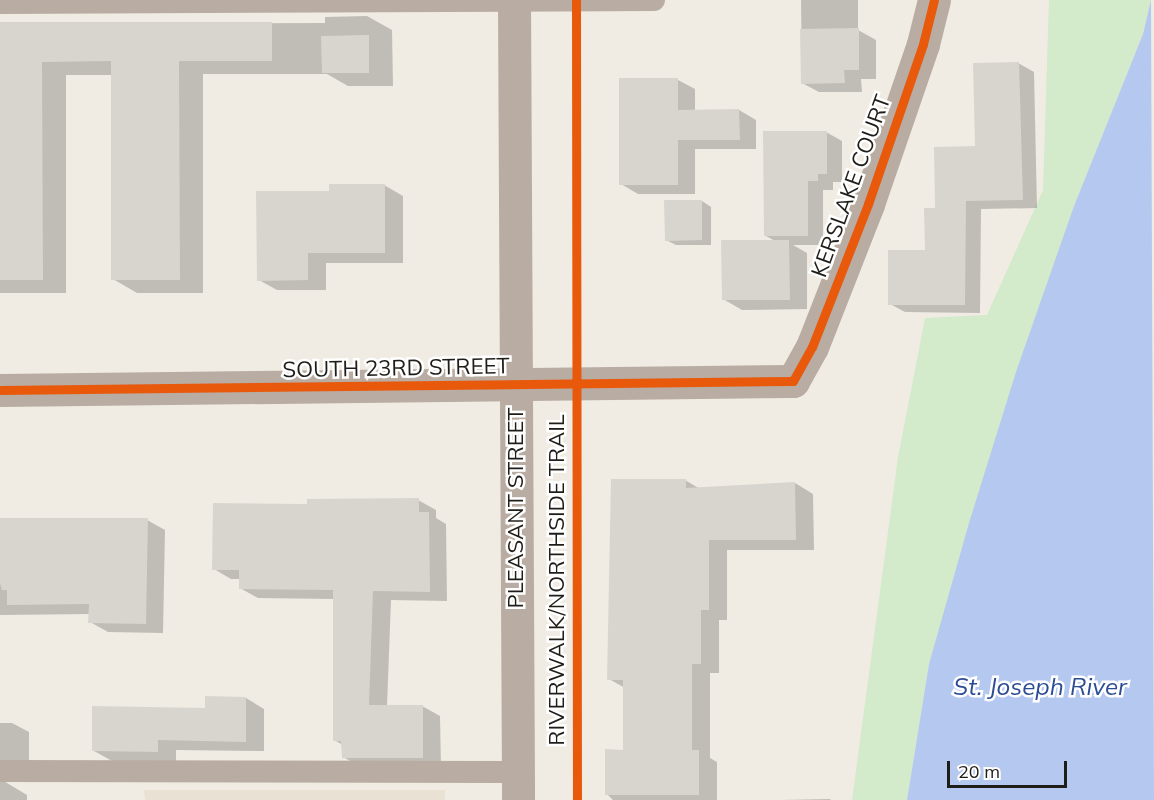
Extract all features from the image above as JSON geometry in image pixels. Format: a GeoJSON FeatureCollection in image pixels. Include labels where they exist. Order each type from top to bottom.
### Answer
{"type":"FeatureCollection","features":[{"type":"Feature","properties":{"kind":"street","name":"KERSLAKE COURT"},"geometry":{"type":"LineString","coordinates":[[793,381],[812,347],[868,204],[923,44],[934,0]]}},
{"type":"Feature","properties":{"kind":"street","name":"PLEASANT STREET"},"geometry":{"type":"LineString","coordinates":[[514,1],[518,786]]}},
{"type":"Feature","properties":{"kind":"street","name":"SOUTH 23RD STREET"},"geometry":{"type":"LineString","coordinates":[[0,390],[515,386],[793,381]]}},
{"type":"Feature","properties":{"kind":"lane"},"geometry":{"type":"LineString","coordinates":[[0,3],[654,0]]}},
{"type":"Feature","properties":{"kind":"lane"},"geometry":{"type":"LineString","coordinates":[[0,771],[518,786]]}},
{"type":"Feature","properties":{"kind":"shaded area"},"geometry":{"type":"Polygon","coordinates":[[[144,790],[445,790],[445,800],[145,800],[144,790]]]}},
{"type":"Feature","properties":{"kind":"green space"},"geometry":{"type":"Polygon","coordinates":[[[1049,0],[1151,0],[1143,34],[1074,206],[929,664],[907,800],[852,800],[898,457],[925,318],[987,315],[1043,190],[1049,0]]]}},
{"type":"Feature","properties":{"kind":"water","name":"St. Joseph River"},"geometry":{"type":"Polygon","coordinates":[[[1151,0],[1154,800],[907,800],[929,664],[969,523],[1016,372],[1074,206],[1143,34],[1151,0]]]}},
{"type":"Feature","properties":{"kind":"building"},"geometry":{"type":"Polygon","coordinates":[[[0,22],[272,22],[272,61],[179,61],[180,280],[111,280],[111,61],[42,62],[43,280],[0,280],[0,22]]]}},
{"type":"Feature","properties":{"kind":"building"},"geometry":{"type":"Polygon","coordinates":[[[859,28],[859,70],[844,70],[845,83],[801,84],[800,29],[859,28]]]}},
{"type":"Feature","properties":{"kind":"building"},"geometry":{"type":"Polygon","coordinates":[[[369,35],[369,73],[322,73],[321,36],[369,35]]]}},
{"type":"Feature","properties":{"kind":"building"},"geometry":{"type":"Polygon","coordinates":[[[1019,62],[1023,200],[966,201],[965,305],[888,305],[888,250],[925,250],[924,208],[935,208],[934,147],[975,146],[973,63],[1019,62]]]}},
{"type":"Feature","properties":{"kind":"building"},"geometry":{"type":"Polygon","coordinates":[[[619,78],[678,78],[678,110],[739,109],[740,140],[678,140],[678,185],[619,185],[619,78]]]}},
{"type":"Feature","properties":{"kind":"building"},"geometry":{"type":"Polygon","coordinates":[[[763,131],[827,131],[827,174],[818,174],[818,181],[808,181],[808,236],[764,236],[763,131]]]}},
{"type":"Feature","properties":{"kind":"building"},"geometry":{"type":"Polygon","coordinates":[[[329,184],[385,184],[385,253],[308,253],[308,280],[257,281],[256,191],[329,191],[329,184]]]}},
{"type":"Feature","properties":{"kind":"building"},"geometry":{"type":"Polygon","coordinates":[[[664,200],[702,200],[702,240],[665,241],[664,200]]]}},
{"type":"Feature","properties":{"kind":"building"},"geometry":{"type":"Polygon","coordinates":[[[721,240],[789,240],[790,300],[722,300],[721,240]]]}},
{"type":"Feature","properties":{"kind":"building"},"geometry":{"type":"Polygon","coordinates":[[[611,479],[686,479],[686,488],[795,482],[796,540],[709,540],[709,610],[701,610],[701,664],[692,664],[692,750],[699,750],[699,795],[605,795],[605,749],[623,750],[623,680],[607,680],[611,479]]]}},
{"type":"Feature","properties":{"kind":"building"},"geometry":{"type":"Polygon","coordinates":[[[419,498],[419,512],[429,512],[430,592],[373,591],[369,705],[423,705],[423,758],[342,758],[341,741],[333,741],[333,590],[239,589],[239,570],[212,570],[213,503],[307,504],[307,499],[419,498]]]}},
{"type":"Feature","properties":{"kind":"building"},"geometry":{"type":"Polygon","coordinates":[[[0,518],[148,518],[146,624],[88,623],[89,604],[7,605],[7,590],[2,590],[0,583],[0,518]]]}},
{"type":"Feature","properties":{"kind":"building"},"geometry":{"type":"Polygon","coordinates":[[[205,696],[246,697],[246,742],[158,740],[158,752],[92,751],[92,706],[205,708],[205,696]]]}},
{"type":"Feature","properties":{"kind":"cycle path","name":"RIVERWALK/NORTHSIDE TRAIL"},"geometry":{"type":"LineString","coordinates":[[576,0],[577,800]]}},
{"type":"Feature","properties":{"kind":"cycle path"},"geometry":{"type":"LineString","coordinates":[[0,390],[793,381],[812,347],[868,204],[923,44],[934,0]]}}]}
